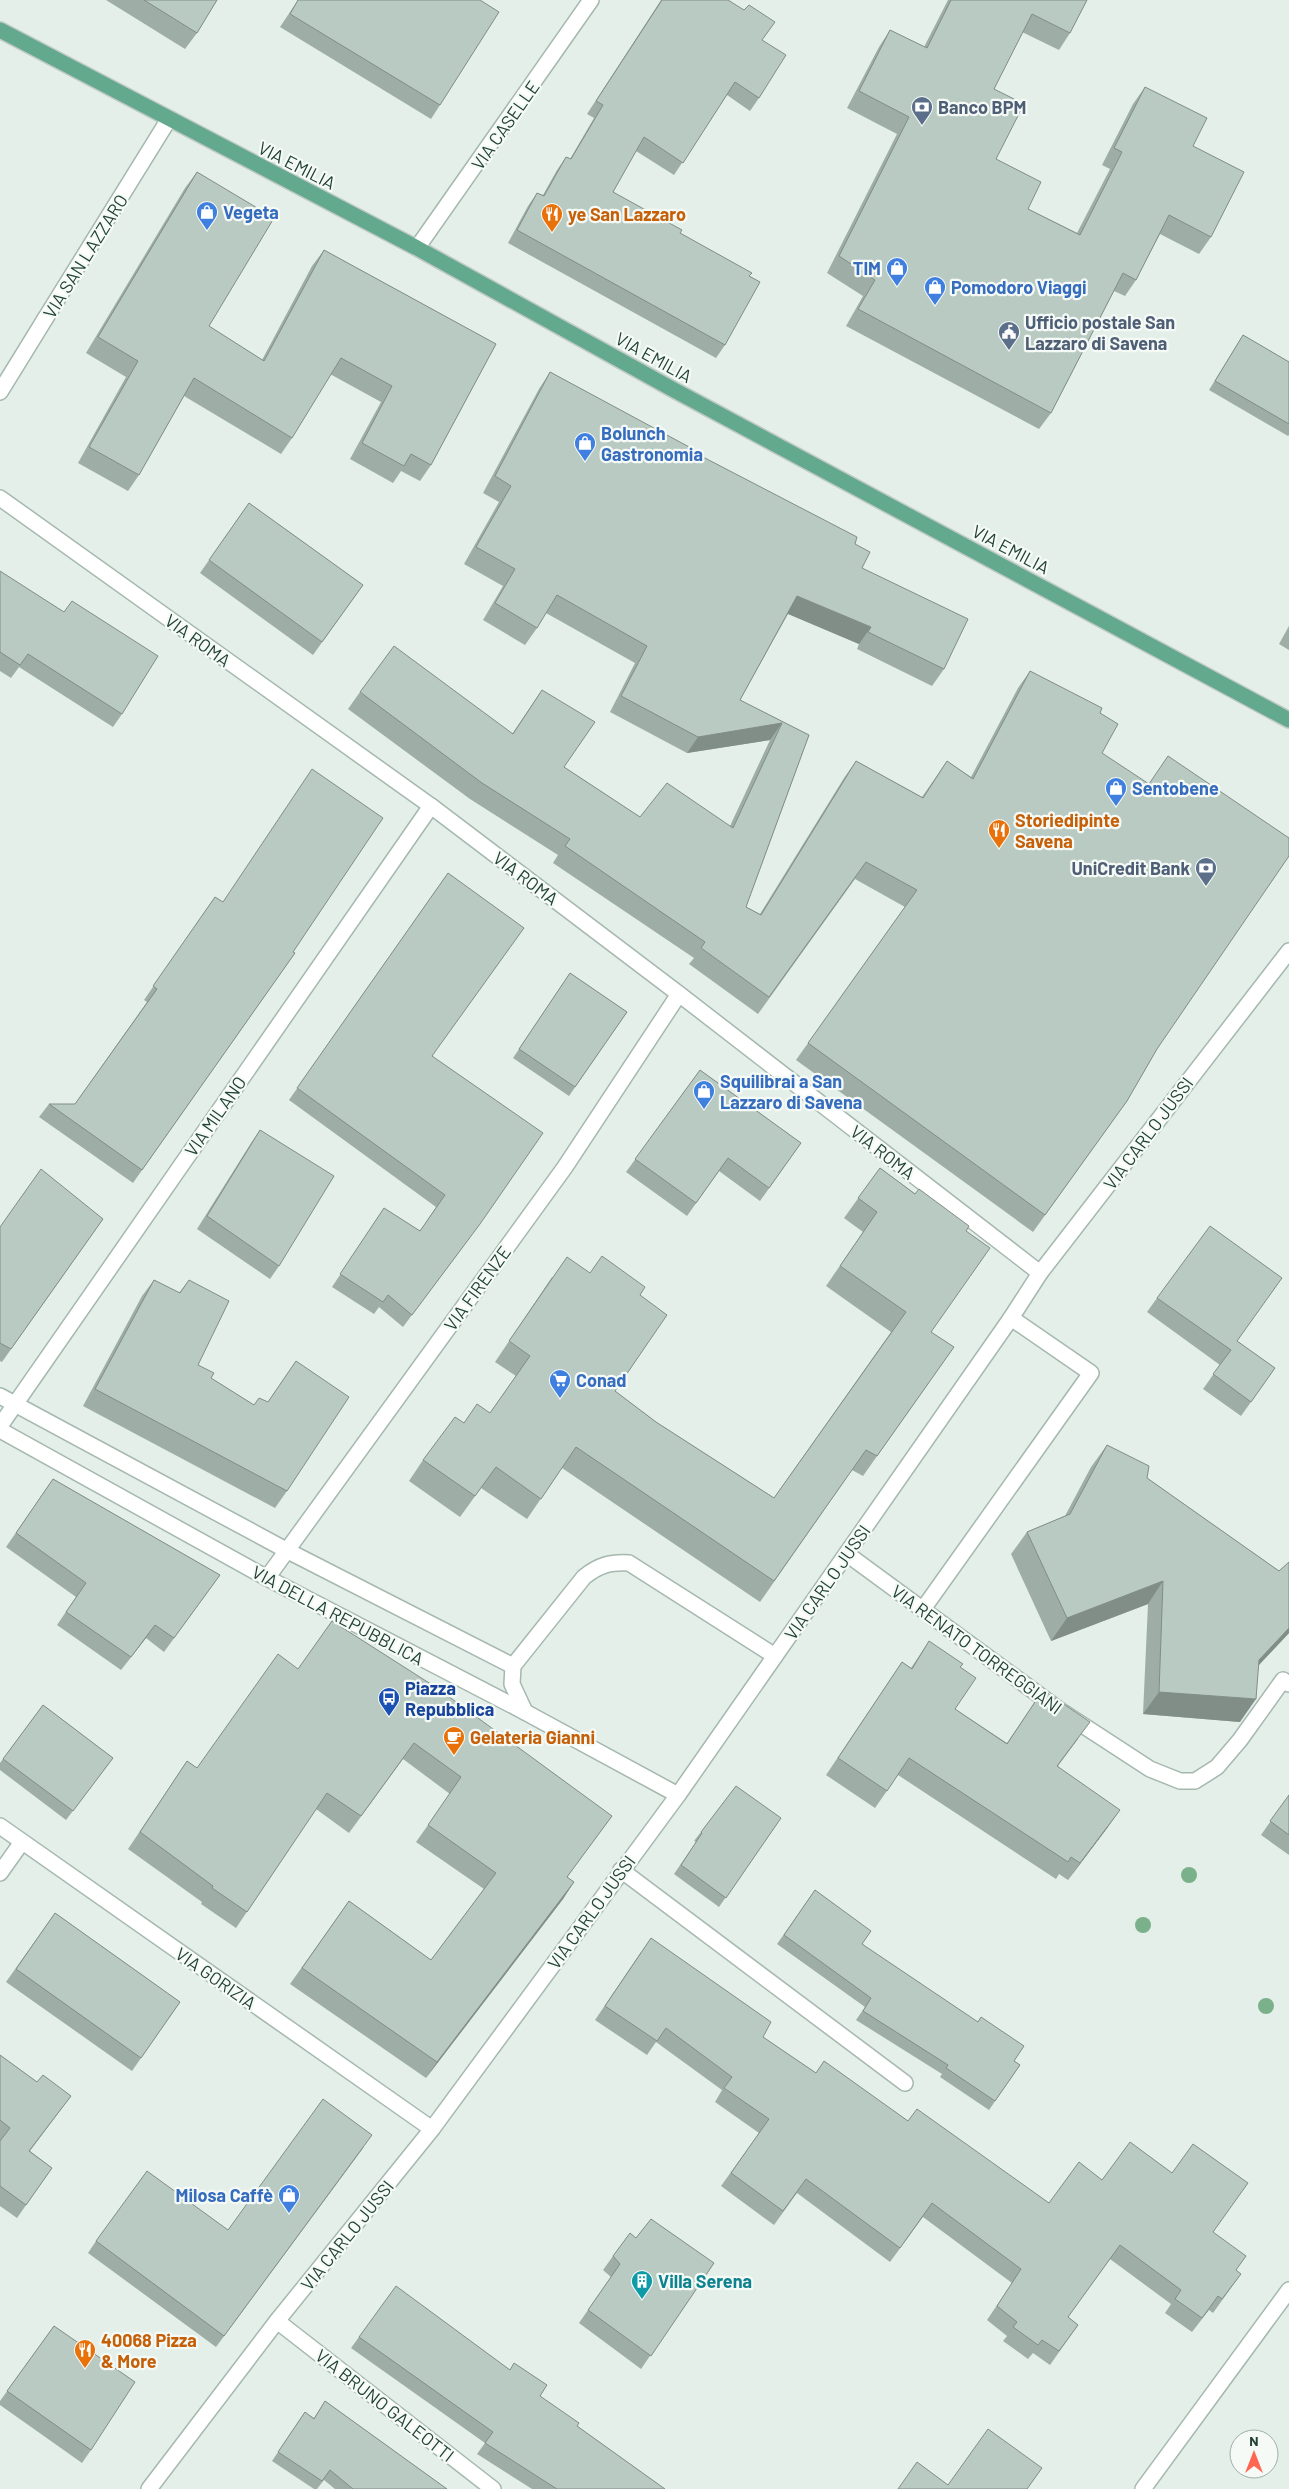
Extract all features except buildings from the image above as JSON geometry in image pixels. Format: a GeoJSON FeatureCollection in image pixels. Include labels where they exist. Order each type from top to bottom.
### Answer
{"type":"FeatureCollection","features":[{"type":"Feature","properties":{"kind":"main road","name":"VIA EMILIA"},"geometry":{"type":"LineString","coordinates":[[0,30],[417,248],[683,394],[1289,720]]}},
{"type":"Feature","properties":{"kind":"street","name":"VIA CASELLE"},"geometry":{"type":"LineString","coordinates":[[417,248],[591,0]]}},
{"type":"Feature","properties":{"kind":"street","name":"VIA SAN LAZZARO"},"geometry":{"type":"LineString","coordinates":[[0,392],[169,119]]}},
{"type":"Feature","properties":{"kind":"street","name":"VIA ROMA"},"geometry":{"type":"LineString","coordinates":[[0,498],[431,806],[679,994],[1040,1273]]}},
{"type":"Feature","properties":{"kind":"street","name":"VIA MILANO"},"geometry":{"type":"LineString","coordinates":[[0,1426],[431,806]]}},
{"type":"Feature","properties":{"kind":"street","name":"VIA CARLO JUSSI"},"geometry":{"type":"LineString","coordinates":[[149,2489],[277,2321],[432,2130],[621,1870],[678,1796],[1011,1318],[1040,1273],[1289,951]]}},
{"type":"Feature","properties":{"kind":"street","name":"VIA FIRENZE"},"geometry":{"type":"LineString","coordinates":[[266,1578],[565,1166],[679,994]]}},
{"type":"Feature","properties":{"kind":"street"},"geometry":{"type":"LineString","coordinates":[[923,1609],[1091,1373],[1011,1318]]}},
{"type":"Feature","properties":{"kind":"street","name":"VIA DELLA REPUBBLICA"},"geometry":{"type":"LineString","coordinates":[[0,1396],[286,1550],[513,1666]]}},
{"type":"Feature","properties":{"kind":"street","name":"VIA DELLA REPUBBLICA"},"geometry":{"type":"LineString","coordinates":[[0,1430],[266,1578],[524,1712],[678,1796]]}},
{"type":"Feature","properties":{"kind":"street","name":"VIA RENATO TORREGGIANI"},"geometry":{"type":"LineString","coordinates":[[847,1554],[1070,1716],[1150,1769],[1180,1781],[1195,1781],[1217,1767],[1240,1740],[1283,1680],[1289,1684]]}},
{"type":"Feature","properties":{"kind":"street"},"geometry":{"type":"LineString","coordinates":[[524,1712],[512,1684],[513,1666],[584,1577],[596,1567],[613,1562],[629,1563],[775,1656]]}},
{"type":"Feature","properties":{"kind":"street","name":"VIA GORIZIA"},"geometry":{"type":"LineString","coordinates":[[0,1826],[432,2130]]}},
{"type":"Feature","properties":{"kind":"street"},"geometry":{"type":"LineString","coordinates":[[0,1873],[22,1842]]}},
{"type":"Feature","properties":{"kind":"street"},"geometry":{"type":"LineString","coordinates":[[621,1870],[905,2083]]}},
{"type":"Feature","properties":{"kind":"street"},"geometry":{"type":"LineString","coordinates":[[1143,2489],[1289,2290]]}},
{"type":"Feature","properties":{"kind":"street","name":"VIA BRUNO GALEOTTI"},"geometry":{"type":"LineString","coordinates":[[277,2321],[493,2489]]}},
{"type":"Feature","properties":{"kind":"place","name":"Banco BPM"},"geometry":{"type":"Point","coordinates":[922,126]}},
{"type":"Feature","properties":{"kind":"place","name":"Vegeta"},"geometry":{"type":"Point","coordinates":[207,231]}},
{"type":"Feature","properties":{"kind":"place","name":"ye San Lazzaro"},"geometry":{"type":"Point","coordinates":[552,233]}},
{"type":"Feature","properties":{"kind":"place","name":"TIM"},"geometry":{"type":"Point","coordinates":[897,287]}},
{"type":"Feature","properties":{"kind":"place","name":"Pomodoro Viaggi"},"geometry":{"type":"Point","coordinates":[935,306]}},
{"type":"Feature","properties":{"kind":"place","name":"Ufficio postale San Lazzaro di Savena"},"geometry":{"type":"Point","coordinates":[1009,351]}},
{"type":"Feature","properties":{"kind":"place","name":"Bolunch Gastronomia"},"geometry":{"type":"Point","coordinates":[585,462]}},
{"type":"Feature","properties":{"kind":"place","name":"Sentobene"},"geometry":{"type":"Point","coordinates":[1116,807]}},
{"type":"Feature","properties":{"kind":"place","name":"Storiedipinte Savena"},"geometry":{"type":"Point","coordinates":[999,849]}},
{"type":"Feature","properties":{"kind":"place","name":"UniCredit Bank"},"geometry":{"type":"Point","coordinates":[1206,887]}},
{"type":"Feature","properties":{"kind":"place","name":"Squilibrai a San Lazzaro di Savena"},"geometry":{"type":"Point","coordinates":[704,1110]}},
{"type":"Feature","properties":{"kind":"place","name":"Conad"},"geometry":{"type":"Point","coordinates":[560,1399]}},
{"type":"Feature","properties":{"kind":"place","name":"Piazza Repubblica"},"geometry":{"type":"Point","coordinates":[389,1717]}},
{"type":"Feature","properties":{"kind":"place","name":"Gelateria Gianni"},"geometry":{"type":"Point","coordinates":[454,1756]}},
{"type":"Feature","properties":{"kind":"place","name":"Milosa Caffè"},"geometry":{"type":"Point","coordinates":[289,2214]}},
{"type":"Feature","properties":{"kind":"place","name":"Villa Serena"},"geometry":{"type":"Point","coordinates":[642,2300]}},
{"type":"Feature","properties":{"kind":"place","name":"40068 Pizza & More"},"geometry":{"type":"Point","coordinates":[85,2369]}}]}
